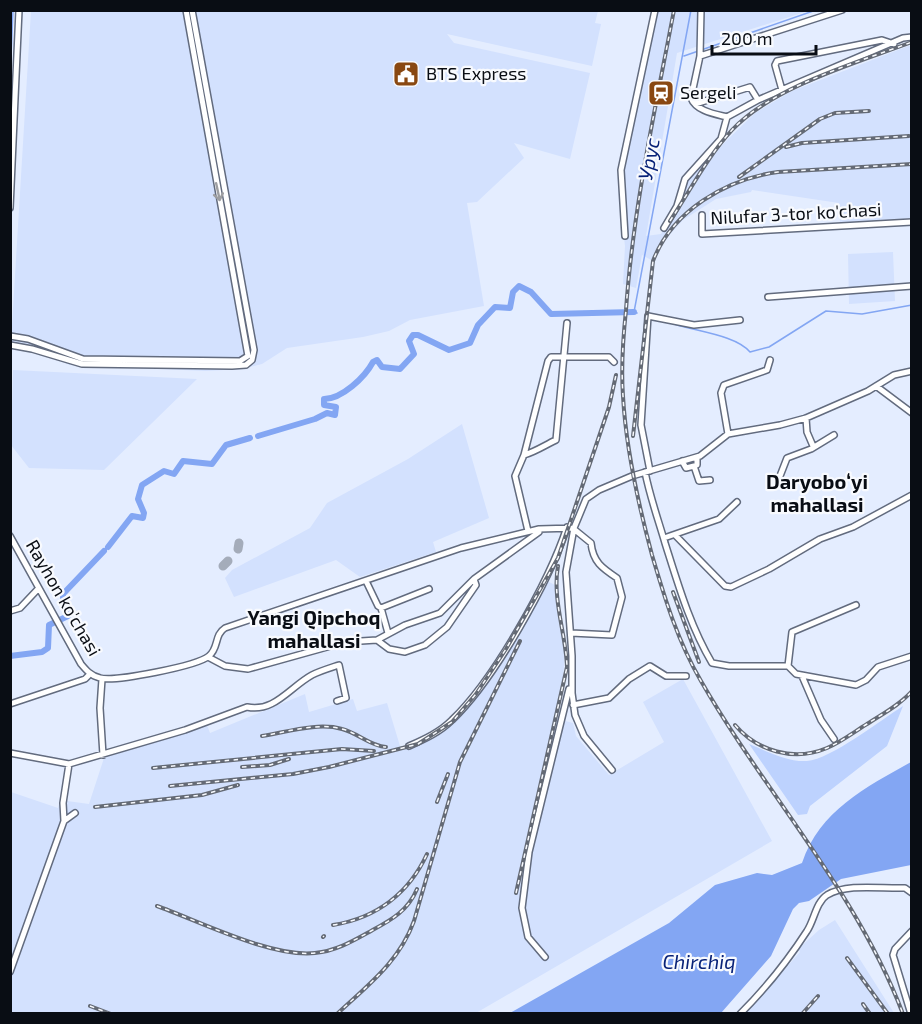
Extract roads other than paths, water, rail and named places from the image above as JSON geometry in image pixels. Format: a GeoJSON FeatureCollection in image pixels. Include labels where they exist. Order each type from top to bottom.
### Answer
{"type":"FeatureCollection","features":[{"type":"Feature","properties":{"kind":"street"},"geometry":{"type":"LineString","coordinates":[[10,208],[19,10]]}},
{"type":"Feature","properties":{"kind":"street"},"geometry":{"type":"LineString","coordinates":[[186,10],[250,357]]}},
{"type":"Feature","properties":{"kind":"street"},"geometry":{"type":"LineString","coordinates":[[10,345],[82,364],[195,364],[240,361],[250,357],[254,350],[192,10]]}},
{"type":"Feature","properties":{"kind":"street"},"geometry":{"type":"LineString","coordinates":[[625,236],[621,170],[655,10]]}},
{"type":"Feature","properties":{"kind":"street"},"geometry":{"type":"LineString","coordinates":[[701,10],[700,56],[691,95],[695,104],[727,117]]}},
{"type":"Feature","properties":{"kind":"street"},"geometry":{"type":"LineString","coordinates":[[700,56],[842,10]]}},
{"type":"Feature","properties":{"kind":"street"},"geometry":{"type":"LineString","coordinates":[[664,228],[677,206],[685,179],[721,139],[727,117],[758,100],[912,37]]}},
{"type":"Feature","properties":{"kind":"street"},"geometry":{"type":"LineString","coordinates":[[782,90],[775,65],[777,62],[882,40],[894,44]]}},
{"type":"Feature","properties":{"kind":"street"},"geometry":{"type":"LineString","coordinates":[[695,104],[750,87],[758,100]]}},
{"type":"Feature","properties":{"kind":"street"},"geometry":{"type":"LineString","coordinates":[[212,152],[224,177]]}},
{"type":"Feature","properties":{"kind":"street","name":"Nilufar 3-tor ko'chasi"},"geometry":{"type":"LineString","coordinates":[[702,215],[702,234],[912,222]]}},
{"type":"Feature","properties":{"kind":"street"},"geometry":{"type":"LineString","coordinates":[[768,297],[912,286]]}},
{"type":"Feature","properties":{"kind":"street"},"geometry":{"type":"LineString","coordinates":[[740,320],[690,325],[648,316],[641,435],[650,497],[695,631],[712,663],[729,666],[788,666]]}},
{"type":"Feature","properties":{"kind":"street"},"geometry":{"type":"LineString","coordinates":[[524,455],[542,450],[547,442],[556,440],[567,323]]}},
{"type":"Feature","properties":{"kind":"street"},"geometry":{"type":"LineString","coordinates":[[10,336],[34,341],[75,357],[152,363]]}},
{"type":"Feature","properties":{"kind":"street"},"geometry":{"type":"LineString","coordinates":[[10,352],[19,346]]}},
{"type":"Feature","properties":{"kind":"street"},"geometry":{"type":"LineString","coordinates":[[528,531],[515,482],[548,361],[551,357],[564,355],[609,357],[614,362]]}},
{"type":"Feature","properties":{"kind":"street"},"geometry":{"type":"LineString","coordinates":[[728,434],[721,393],[724,385],[767,370],[770,360]]}},
{"type":"Feature","properties":{"kind":"street"},"geometry":{"type":"LineString","coordinates":[[409,746],[428,738],[452,720],[477,691],[545,579],[589,496],[647,471],[697,457],[728,434],[780,425],[806,417],[876,386],[894,375],[912,371]]}},
{"type":"Feature","properties":{"kind":"street"},"geometry":{"type":"LineString","coordinates":[[876,386],[912,413]]}},
{"type":"Feature","properties":{"kind":"street"},"geometry":{"type":"LineString","coordinates":[[806,417],[808,436],[813,446]]}},
{"type":"Feature","properties":{"kind":"street"},"geometry":{"type":"LineString","coordinates":[[780,476],[787,458],[834,435]]}},
{"type":"Feature","properties":{"kind":"street"},"geometry":{"type":"LineString","coordinates":[[682,461],[686,468],[694,466],[697,465],[697,457]]}},
{"type":"Feature","properties":{"kind":"street"},"geometry":{"type":"LineString","coordinates":[[694,466],[700,482],[710,480]]}},
{"type":"Feature","properties":{"kind":"street"},"geometry":{"type":"LineString","coordinates":[[675,535],[723,584],[731,586],[769,569],[820,539],[853,527],[912,495]]}},
{"type":"Feature","properties":{"kind":"street"},"geometry":{"type":"LineString","coordinates":[[664,538],[719,519],[737,502]]}},
{"type":"Feature","properties":{"kind":"street"},"geometry":{"type":"LineString","coordinates":[[539,529],[539,532],[474,579],[440,613],[388,633],[377,640],[340,642],[248,669],[225,666],[208,657],[214,649],[218,633],[225,628],[461,548],[539,529],[572,529],[591,543],[592,553],[604,572],[617,578],[622,597],[612,635],[571,633]]}},
{"type":"Feature","properties":{"kind":"street"},"geometry":{"type":"LineString","coordinates":[[572,529],[566,581],[571,633],[573,705],[586,740],[612,770]]}},
{"type":"Feature","properties":{"kind":"street","name":"Rayhon ko'chasi"},"geometry":{"type":"LineString","coordinates":[[10,536],[56,622],[90,674],[102,679],[148,674],[208,657]]}},
{"type":"Feature","properties":{"kind":"street"},"geometry":{"type":"LineString","coordinates":[[377,640],[389,649],[405,652],[425,645],[447,627],[476,585],[474,579]]}},
{"type":"Feature","properties":{"kind":"street"},"geometry":{"type":"LineString","coordinates":[[366,581],[381,608],[388,633]]}},
{"type":"Feature","properties":{"kind":"street"},"geometry":{"type":"LineString","coordinates":[[10,611],[20,608],[38,589]]}},
{"type":"Feature","properties":{"kind":"street"},"geometry":{"type":"LineString","coordinates":[[381,608],[429,589]]}},
{"type":"Feature","properties":{"kind":"street"},"geometry":{"type":"LineString","coordinates":[[856,605],[792,632],[788,666],[793,673],[856,686],[866,680],[878,667],[912,656]]}},
{"type":"Feature","properties":{"kind":"street"},"geometry":{"type":"LineString","coordinates":[[10,753],[69,764],[103,755],[185,730],[247,707],[256,709],[268,707],[314,674],[339,665],[346,698],[337,701]]}},
{"type":"Feature","properties":{"kind":"street"},"geometry":{"type":"LineString","coordinates":[[573,705],[609,698],[629,679],[650,666],[666,676],[686,676]]}},
{"type":"Feature","properties":{"kind":"street","name":"Rayhon ko'chasi"},"geometry":{"type":"LineString","coordinates":[[10,704],[85,679],[90,674]]}},
{"type":"Feature","properties":{"kind":"street"},"geometry":{"type":"LineString","coordinates":[[802,676],[821,720],[834,739]]}},
{"type":"Feature","properties":{"kind":"street"},"geometry":{"type":"LineString","coordinates":[[102,679],[100,708],[103,755]]}},
{"type":"Feature","properties":{"kind":"street"},"geometry":{"type":"LineString","coordinates":[[545,957],[528,937],[522,908],[529,852],[572,680]]}},
{"type":"Feature","properties":{"kind":"street"},"geometry":{"type":"LineString","coordinates":[[10,972],[64,821],[62,812],[69,764]]}},
{"type":"Feature","properties":{"kind":"street"},"geometry":{"type":"LineString","coordinates":[[62,812],[75,813],[64,821]]}},
{"type":"Feature","properties":{"kind":"street"},"geometry":{"type":"LineString","coordinates":[[740,1014],[783,968],[813,922],[820,903],[826,896],[845,889],[905,888],[912,893]]}},
{"type":"Feature","properties":{"kind":"street"},"geometry":{"type":"LineString","coordinates":[[911,1014],[893,955],[895,949],[912,931]]}},
{"type":"Feature","properties":{"kind":"water","name":"Chirchiq"},"geometry":{"type":"Polygon","coordinates":[[[911,762],[911,865],[841,879],[809,901],[799,903],[793,909],[771,956],[721,1013],[510,1013],[669,923],[715,885],[757,873],[772,875],[802,863],[820,829],[846,802],[911,762]]]}},
{"type":"Feature","properties":{"kind":"waterway"},"geometry":{"type":"LineString","coordinates":[[10,80],[13,10]]}},
{"type":"Feature","properties":{"kind":"waterway","name":"Урус"},"geometry":{"type":"LineString","coordinates":[[637,313],[634,312],[691,10]]}},
{"type":"Feature","properties":{"kind":"waterway"},"geometry":{"type":"LineString","coordinates":[[684,56],[816,10]]}},
{"type":"Feature","properties":{"kind":"waterway"},"geometry":{"type":"LineString","coordinates":[[258,436],[315,419],[327,413],[335,415],[336,407],[324,405],[324,399],[345,391],[359,380],[377,360],[382,367],[400,369],[414,354],[409,341],[413,335],[418,335],[449,350],[470,343],[478,325],[495,307],[510,308],[513,292],[519,286],[531,292],[551,314],[634,312]]}},
{"type":"Feature","properties":{"kind":"waterway"},"geometry":{"type":"LineString","coordinates":[[668,322],[724,337],[750,352],[769,347],[826,311],[862,314],[912,305]]}},
{"type":"Feature","properties":{"kind":"waterway"},"geometry":{"type":"LineString","coordinates":[[108,547],[132,516],[143,518],[144,513],[138,499],[142,485],[164,471],[174,474],[183,461],[212,464],[226,445],[250,438]]}},
{"type":"Feature","properties":{"kind":"waterway"},"geometry":{"type":"LineString","coordinates":[[10,656],[42,652],[48,648],[49,625],[68,616],[71,610],[63,594],[104,551]]}},
{"type":"Feature","properties":{"kind":"railway"},"geometry":{"type":"LineString","coordinates":[[674,10],[639,197],[624,331],[622,375],[625,416],[637,496],[667,604],[693,666],[726,722],[809,844],[861,926],[884,969],[903,1014]]}},
{"type":"Feature","properties":{"kind":"railway"},"geometry":{"type":"LineString","coordinates":[[670,221],[715,151],[732,130],[749,115],[769,101],[816,78],[912,42]]}},
{"type":"Feature","properties":{"kind":"railway"},"geometry":{"type":"LineString","coordinates":[[739,177],[820,119],[835,113],[869,111]]}},
{"type":"Feature","properties":{"kind":"railway"},"geometry":{"type":"LineString","coordinates":[[786,147],[802,143],[909,136]]}},
{"type":"Feature","properties":{"kind":"railway"},"geometry":{"type":"LineString","coordinates":[[633,436],[653,261],[673,227],[687,213],[703,200],[721,190],[758,176],[778,172],[912,164]]}},
{"type":"Feature","properties":{"kind":"railway"},"geometry":{"type":"LineString","coordinates":[[170,786],[293,774],[329,767],[418,744],[452,722],[476,694],[506,649],[558,558],[609,407],[616,375]]}},
{"type":"Feature","properties":{"kind":"railway"},"geometry":{"type":"LineString","coordinates":[[516,893],[567,667],[558,604],[558,566]]}},
{"type":"Feature","properties":{"kind":"railway"},"geometry":{"type":"LineString","coordinates":[[673,592],[699,662]]}},
{"type":"Feature","properties":{"kind":"railway"},"geometry":{"type":"LineString","coordinates":[[337,1014],[382,972],[408,936],[460,762],[520,641]]}},
{"type":"Feature","properties":{"kind":"railway"},"geometry":{"type":"LineString","coordinates":[[735,725],[754,742],[765,747],[789,754],[814,752],[842,740],[896,705],[912,691]]}},
{"type":"Feature","properties":{"kind":"railway"},"geometry":{"type":"LineString","coordinates":[[262,736],[302,728],[333,727],[386,747]]}},
{"type":"Feature","properties":{"kind":"railway"},"geometry":{"type":"LineString","coordinates":[[153,768],[342,749],[374,751]]}},
{"type":"Feature","properties":{"kind":"railway"},"geometry":{"type":"LineString","coordinates":[[242,767],[270,765],[289,759]]}},
{"type":"Feature","properties":{"kind":"railway"},"geometry":{"type":"LineString","coordinates":[[437,802],[448,774]]}},
{"type":"Feature","properties":{"kind":"railway"},"geometry":{"type":"LineString","coordinates":[[95,807],[202,795],[238,785]]}},
{"type":"Feature","properties":{"kind":"railway"},"geometry":{"type":"LineString","coordinates":[[333,925],[364,916],[390,901],[411,881],[427,854]]}},
{"type":"Feature","properties":{"kind":"railway"},"geometry":{"type":"LineString","coordinates":[[157,906],[257,944],[278,950],[315,953],[344,945],[385,923],[404,909],[417,889]]}},
{"type":"Feature","properties":{"kind":"railway"},"geometry":{"type":"LineString","coordinates":[[847,958],[888,1014]]}},
{"type":"Feature","properties":{"kind":"railway"},"geometry":{"type":"LineString","coordinates":[[802,1014],[818,996]]}},
{"type":"Feature","properties":{"kind":"railway"},"geometry":{"type":"LineString","coordinates":[[863,1004],[870,1014]]}},
{"type":"Feature","properties":{"kind":"railway"},"geometry":{"type":"LineString","coordinates":[[90,1006],[111,1014]]}},
{"type":"Feature","properties":{"kind":"place","name":"BTS Express"},"geometry":{"type":"Point","coordinates":[406,74]}},
{"type":"Feature","properties":{"kind":"place","name":"Sergeli"},"geometry":{"type":"Point","coordinates":[661,93]}},
{"type":"Feature","properties":{"kind":"district","name":"Daryoboʻyi mahallasi"},"geometry":{"type":"Point","coordinates":[817,494]}},
{"type":"Feature","properties":{"kind":"district","name":"Yangi Qipchoq mahallasi"},"geometry":{"type":"Point","coordinates":[314,630]}}]}
